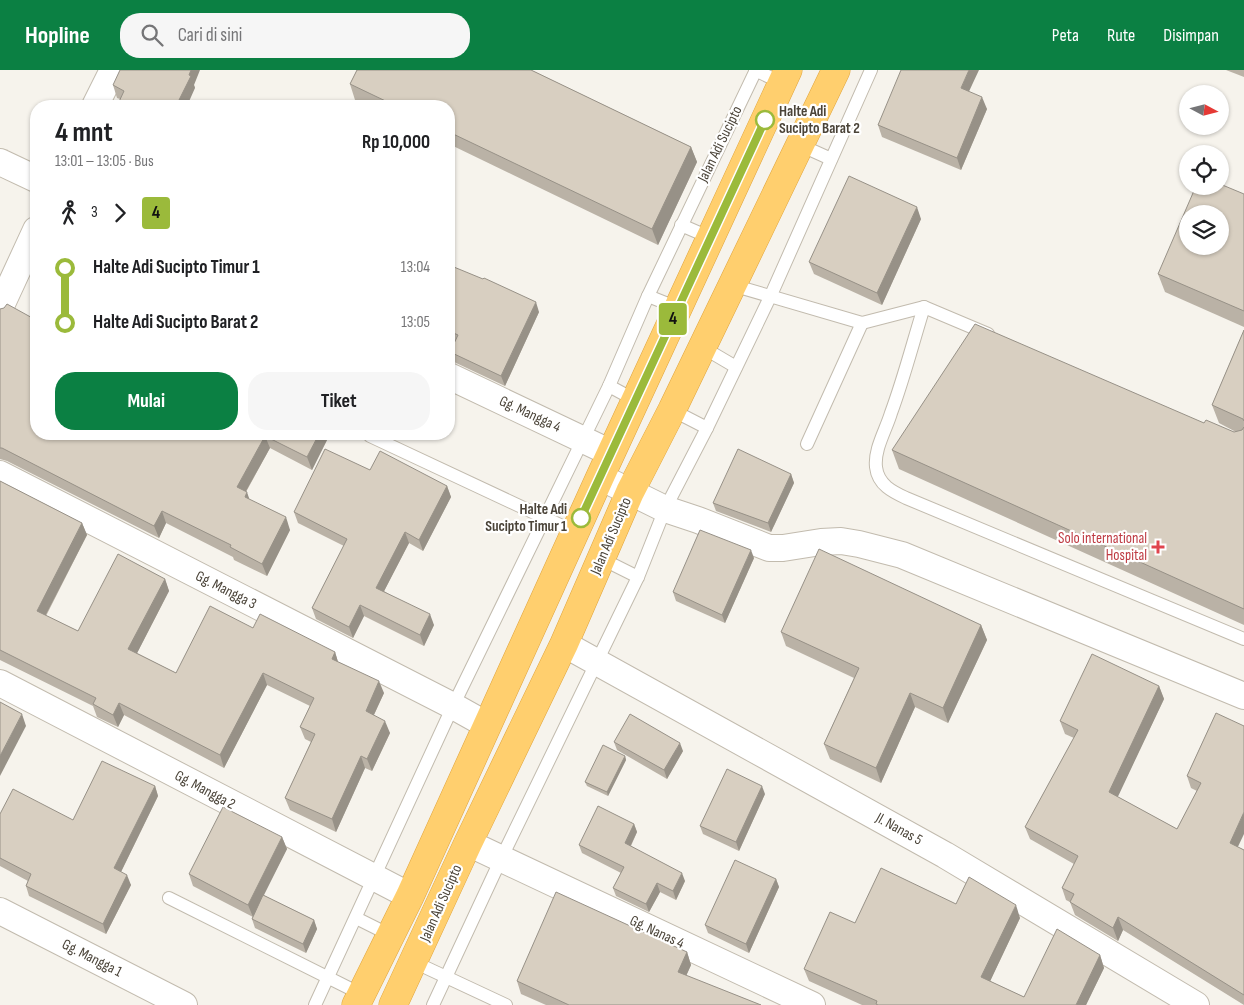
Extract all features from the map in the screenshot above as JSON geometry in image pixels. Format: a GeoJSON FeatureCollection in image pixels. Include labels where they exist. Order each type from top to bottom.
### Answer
{"type":"FeatureCollection","features":[{"type":"Feature","properties":{"kind":"highway","name":"Jalan Adi Sucipto"},"geometry":{"type":"LineString","coordinates":[[394,1005],[468,843],[564,644],[630,492],[672,410],[836,70]]}},
{"type":"Feature","properties":{"kind":"highway","name":"Jalan Adi Sucipto"},"geometry":{"type":"LineString","coordinates":[[359,999],[410,896],[605,465],[785,76]]}},
{"type":"Feature","properties":{"kind":"street"},"geometry":{"type":"LineString","coordinates":[[99,100],[113,70]]}},
{"type":"Feature","properties":{"kind":"street"},"geometry":{"type":"LineString","coordinates":[[0,162],[30,176]]}},
{"type":"Feature","properties":{"kind":"street"},"geometry":{"type":"LineString","coordinates":[[0,308],[30,243]]}},
{"type":"Feature","properties":{"kind":"street","name":"Gg. Mangga 4"},"geometry":{"type":"LineString","coordinates":[[455,379],[583,439],[630,492],[666,509],[769,548],[841,541],[902,555],[1244,696]]}},
{"type":"Feature","properties":{"kind":"street","name":"Gg. Mangga 3"},"geometry":{"type":"LineString","coordinates":[[0,474],[487,725]]}},
{"type":"Feature","properties":{"kind":"street","name":"Jl. Nanas 5"},"geometry":{"type":"LineString","coordinates":[[564,644],[945,855],[1196,1005]]}},
{"type":"Feature","properties":{"kind":"street","name":"Gg. Mangga 2"},"geometry":{"type":"LineString","coordinates":[[0,683],[410,896]]}},
{"type":"Feature","properties":{"kind":"street","name":"Gg. Nanas 4"},"geometry":{"type":"LineString","coordinates":[[468,843],[812,1005]]}},
{"type":"Feature","properties":{"kind":"street","name":"Gg. Mangga 1"},"geometry":{"type":"LineString","coordinates":[[0,911],[184,1005]]}},
{"type":"Feature","properties":{"kind":"lane"},"geometry":{"type":"LineString","coordinates":[[756,70],[785,76]]}},
{"type":"Feature","properties":{"kind":"lane","name":"Jalan Adi Sucipto"},"geometry":{"type":"LineString","coordinates":[[315,1005],[453,706],[609,386],[681,225],[756,70]]}},
{"type":"Feature","properties":{"kind":"lane"},"geometry":{"type":"LineString","coordinates":[[433,1005],[501,859],[638,577],[666,509],[771,295],[832,159],[869,70]]}},
{"type":"Feature","properties":{"kind":"lane"},"geometry":{"type":"LineString","coordinates":[[800,145],[832,159]]}},
{"type":"Feature","properties":{"kind":"lane"},"geometry":{"type":"LineString","coordinates":[[681,225],[711,238]]}},
{"type":"Feature","properties":{"kind":"lane"},"geometry":{"type":"LineString","coordinates":[[732,285],[862,323],[924,307],[997,338]]}},
{"type":"Feature","properties":{"kind":"lane"},"geometry":{"type":"LineString","coordinates":[[648,296],[678,308]]}},
{"type":"Feature","properties":{"kind":"lane"},"geometry":{"type":"LineString","coordinates":[[924,307],[892,412],[876,456],[876,468],[879,479],[885,486],[906,498],[1244,639]]}},
{"type":"Feature","properties":{"kind":"lane"},"geometry":{"type":"LineString","coordinates":[[807,444],[862,323]]}},
{"type":"Feature","properties":{"kind":"lane"},"geometry":{"type":"LineString","coordinates":[[702,348],[736,367]]}},
{"type":"Feature","properties":{"kind":"lane"},"geometry":{"type":"LineString","coordinates":[[609,386],[635,400]]}},
{"type":"Feature","properties":{"kind":"lane"},"geometry":{"type":"LineString","coordinates":[[672,410],[707,428]]}},
{"type":"Feature","properties":{"kind":"lane"},"geometry":{"type":"LineString","coordinates":[[378,440],[575,532]]}},
{"type":"Feature","properties":{"kind":"lane"},"geometry":{"type":"LineString","coordinates":[[602,559],[638,577]]}},
{"type":"Feature","properties":{"kind":"lane"},"geometry":{"type":"LineString","coordinates":[[169,898],[327,978],[359,999]]}},
{"type":"Feature","properties":{"kind":"lane"},"geometry":{"type":"LineString","coordinates":[[356,918],[390,935]]}},
{"type":"Feature","properties":{"kind":"lane"},"geometry":{"type":"LineString","coordinates":[[414,962],[506,1005]]}},
{"type":"Feature","properties":{"kind":"building"},"geometry":{"type":"Polygon","coordinates":[[[120,70],[191,70],[189,75],[191,76],[179,100],[120,100],[124,91],[113,85],[120,70]]]}},
{"type":"Feature","properties":{"kind":"building"},"geometry":{"type":"Polygon","coordinates":[[[357,70],[531,70],[691,147],[652,229],[455,135],[455,100],[383,100],[350,84],[357,70]]]}},
{"type":"Feature","properties":{"kind":"building"},"geometry":{"type":"Polygon","coordinates":[[[901,70],[969,70],[961,88],[982,97],[957,158],[878,125],[901,70]]]}},
{"type":"Feature","properties":{"kind":"building"},"geometry":{"type":"Polygon","coordinates":[[[849,176],[917,207],[877,293],[809,262],[849,176]]]}},
{"type":"Feature","properties":{"kind":"building"},"geometry":{"type":"Polygon","coordinates":[[[1229,188],[1244,194],[1244,311],[1158,274],[1179,225],[1179,255],[1229,255],[1229,205],[1188,205],[1192,195],[1229,195],[1229,188]]]}},
{"type":"Feature","properties":{"kind":"building"},"geometry":{"type":"Polygon","coordinates":[[[455,267],[484,278],[536,302],[501,376],[455,354],[455,341],[458,335],[455,334],[455,267]]]}},
{"type":"Feature","properties":{"kind":"building"},"geometry":{"type":"Polygon","coordinates":[[[7,304],[30,317],[30,440],[263,440],[237,487],[247,492],[245,497],[286,517],[262,564],[230,547],[231,545],[162,511],[154,526],[0,448],[0,309],[4,308],[7,304]]]}},
{"type":"Feature","properties":{"kind":"building","name":"Solo international Hospital"},"geometry":{"type":"Polygon","coordinates":[[[975,324],[1204,423],[1206,420],[1234,432],[1242,430],[1244,427],[1244,609],[892,450],[975,324]]]}},
{"type":"Feature","properties":{"kind":"building"},"geometry":{"type":"Polygon","coordinates":[[[1244,330],[1244,421],[1212,405],[1244,330]]]}},
{"type":"Feature","properties":{"kind":"building"},"geometry":{"type":"Polygon","coordinates":[[[273,440],[316,440],[307,457],[273,440]]]}},
{"type":"Feature","properties":{"kind":"building"},"geometry":{"type":"Polygon","coordinates":[[[325,449],[370,470],[380,451],[447,486],[419,540],[405,532],[376,588],[430,614],[420,635],[360,605],[349,627],[312,608],[347,539],[294,512],[325,449]]]}},
{"type":"Feature","properties":{"kind":"building"},"geometry":{"type":"Polygon","coordinates":[[[738,449],[791,474],[768,523],[713,503],[738,449]]]}},
{"type":"Feature","properties":{"kind":"building"},"geometry":{"type":"Polygon","coordinates":[[[0,481],[82,523],[37,611],[78,631],[118,554],[165,579],[128,649],[176,673],[210,606],[253,628],[260,614],[335,652],[332,659],[379,681],[366,711],[385,721],[367,759],[361,756],[332,819],[285,798],[315,734],[300,727],[314,698],[263,673],[220,755],[119,703],[113,715],[93,704],[96,698],[0,650],[0,481]]]}},
{"type":"Feature","properties":{"kind":"building"},"geometry":{"type":"Polygon","coordinates":[[[700,530],[751,550],[722,615],[673,592],[700,530]]]}},
{"type":"Feature","properties":{"kind":"building"},"geometry":{"type":"Polygon","coordinates":[[[819,549],[981,625],[943,708],[910,693],[876,768],[824,744],[859,668],[781,632],[819,549]]]}},
{"type":"Feature","properties":{"kind":"building"},"geometry":{"type":"Polygon","coordinates":[[[1092,654],[1159,686],[1109,792],[1177,829],[1201,783],[1187,776],[1216,713],[1244,726],[1244,812],[1230,843],[1244,850],[1244,995],[1118,917],[1113,928],[1070,902],[1074,894],[1062,888],[1078,856],[1025,827],[1078,730],[1060,721],[1092,654]]]}},
{"type":"Feature","properties":{"kind":"building"},"geometry":{"type":"Polygon","coordinates":[[[0,702],[22,714],[0,756],[0,702]]]}},
{"type":"Feature","properties":{"kind":"building"},"geometry":{"type":"Polygon","coordinates":[[[630,714],[680,743],[664,770],[614,742],[630,714]]]}},
{"type":"Feature","properties":{"kind":"building"},"geometry":{"type":"Polygon","coordinates":[[[603,745],[625,756],[607,792],[585,782],[603,745]]]}},
{"type":"Feature","properties":{"kind":"building"},"geometry":{"type":"Polygon","coordinates":[[[102,761],[155,786],[114,868],[127,875],[103,924],[26,886],[31,874],[0,858],[0,814],[13,789],[73,820],[102,761]]]}},
{"type":"Feature","properties":{"kind":"building"},"geometry":{"type":"Polygon","coordinates":[[[727,769],[762,786],[736,842],[700,826],[727,769]]]}},
{"type":"Feature","properties":{"kind":"building"},"geometry":{"type":"Polygon","coordinates":[[[598,806],[634,824],[625,843],[682,873],[673,891],[657,883],[646,904],[613,888],[624,867],[579,845],[598,806]]]}},
{"type":"Feature","properties":{"kind":"building"},"geometry":{"type":"Polygon","coordinates":[[[223,807],[282,837],[248,905],[189,874],[223,807]]]}},
{"type":"Feature","properties":{"kind":"building"},"geometry":{"type":"Polygon","coordinates":[[[735,860],[776,879],[746,944],[705,925],[735,860]]]}},
{"type":"Feature","properties":{"kind":"building"},"geometry":{"type":"Polygon","coordinates":[[[881,868],[956,904],[969,877],[1016,905],[981,977],[1024,997],[1057,929],[1100,955],[1076,1005],[878,1005],[876,1004],[877,1001],[804,969],[830,912],[855,923],[881,868]]]}},
{"type":"Feature","properties":{"kind":"building"},"geometry":{"type":"Polygon","coordinates":[[[556,892],[687,952],[678,972],[761,1005],[569,1005],[517,981],[556,892]]]}},
{"type":"Feature","properties":{"kind":"building"},"geometry":{"type":"Polygon","coordinates":[[[263,895],[314,920],[303,944],[252,919],[263,895]]]}},
{"type":"Feature","properties":{"kind":"bus line","name":"4"},"geometry":{"type":"LineString","coordinates":[[581,518],[765,120]]}},
{"type":"Feature","properties":{"kind":"place","name":"Halte Adi Sucipto Barat 2"},"geometry":{"type":"Point","coordinates":[765,120]}},
{"type":"Feature","properties":{"kind":"place","name":"Halte Adi Sucipto Timur 1"},"geometry":{"type":"Point","coordinates":[581,518]}},
{"type":"Feature","properties":{"kind":"place","name":"Solo international Hospital"},"geometry":{"type":"Point","coordinates":[1158,547]}}]}
